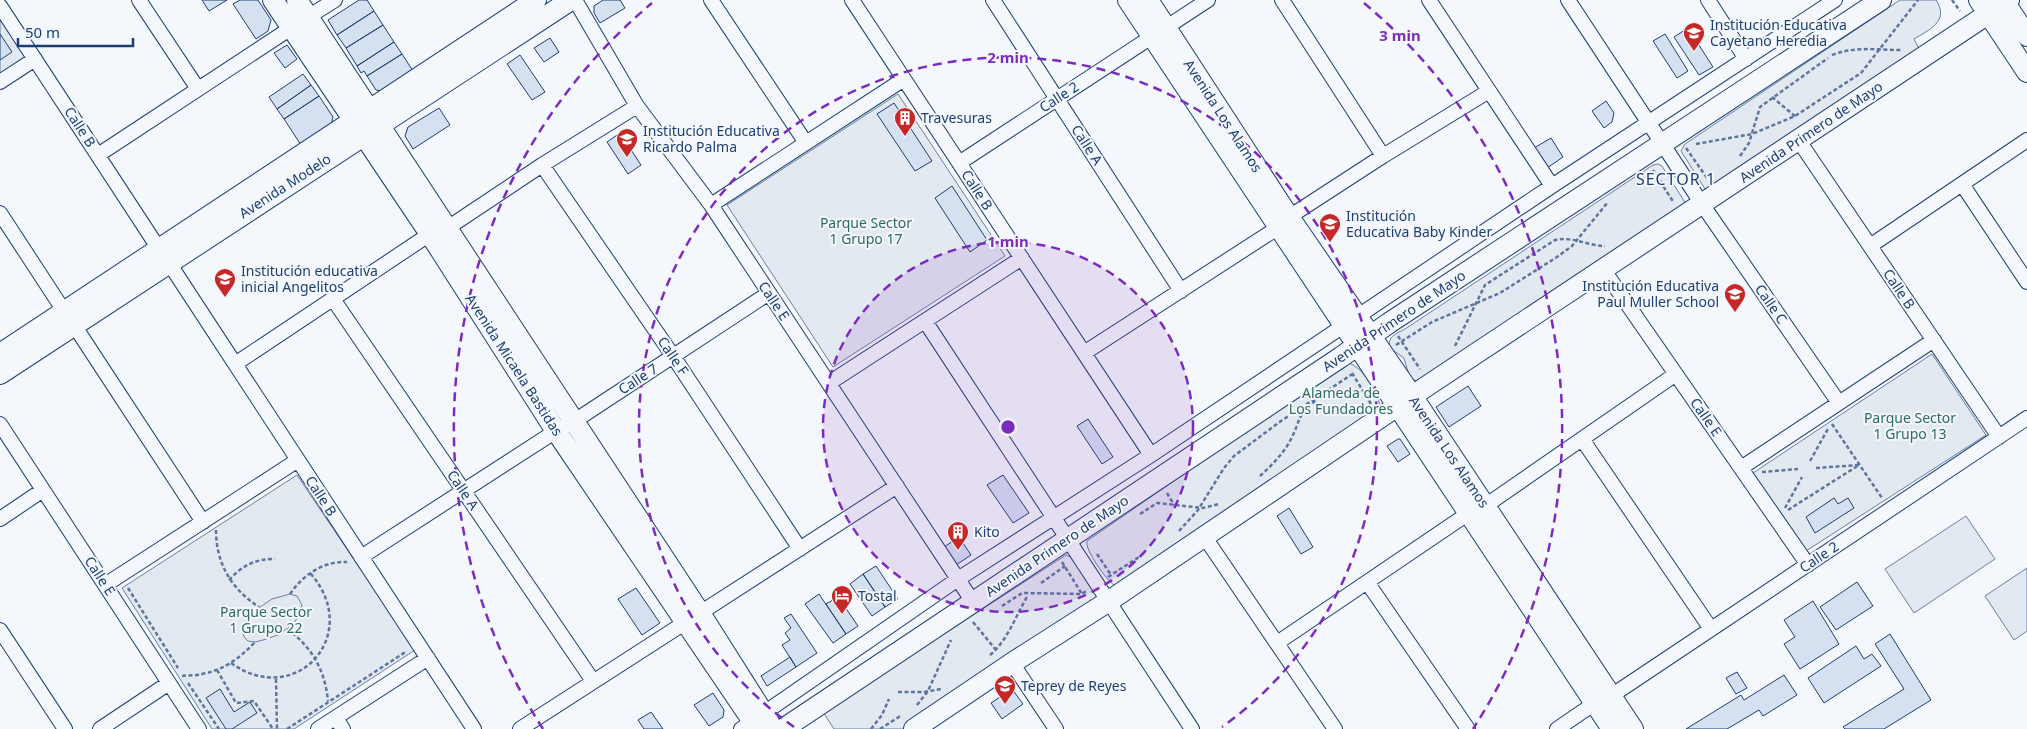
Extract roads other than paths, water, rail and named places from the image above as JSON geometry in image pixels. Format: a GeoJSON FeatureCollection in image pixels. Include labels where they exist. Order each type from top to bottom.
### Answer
{"type":"FeatureCollection","features":[{"type":"Feature","properties":{"kind":"main road","name":"Avenida Micaela Bastidas"},"geometry":{"type":"LineString","coordinates":[[273,0],[300,22],[693,618],[758,724]]}},
{"type":"Feature","properties":{"kind":"main road","name":"Avenida Micaela Bastidas"},"geometry":{"type":"LineString","coordinates":[[297,0],[300,22]]}},
{"type":"Feature","properties":{"kind":"main road","name":"Avenida Modelo"},"geometry":{"type":"LineString","coordinates":[[0,354],[69,318],[164,256],[366,122],[536,0]]}},
{"type":"Feature","properties":{"kind":"main road","name":"Avenida Modelo"},"geometry":{"type":"LineString","coordinates":[[366,122],[571,0]]}},
{"type":"Feature","properties":{"kind":"main road","name":"Avenida Los Alamos"},"geometry":{"type":"LineString","coordinates":[[1128,0],[1159,32],[1351,323],[1356,346],[1404,401],[1603,699],[1634,729]]}},
{"type":"Feature","properties":{"kind":"main road","name":"Avenida Los Alamos"},"geometry":{"type":"LineString","coordinates":[[1148,0],[1159,32]]}},
{"type":"Feature","properties":{"kind":"main road","name":"Avenida Primero de Mayo"},"geometry":{"type":"LineString","coordinates":[[783,729],[1389,323],[1882,0]]}},
{"type":"Feature","properties":{"kind":"main road","name":"Avenida Primero de Mayo"},"geometry":{"type":"LineString","coordinates":[[914,729],[1108,601],[1404,401],[1806,136],[1983,7],[2005,1]]}},
{"type":"Feature","properties":{"kind":"main road"},"geometry":{"type":"LineString","coordinates":[[2005,1],[2027,36]]}},
{"type":"Feature","properties":{"kind":"main road"},"geometry":{"type":"LineString","coordinates":[[1983,7],[2027,72]]}},
{"type":"Feature","properties":{"kind":"main road","name":"Avenida Modelo"},"geometry":{"type":"LineString","coordinates":[[0,374],[69,318]]}},
{"type":"Feature","properties":{"kind":"main road","name":"Avenida Los Alamos"},"geometry":{"type":"LineString","coordinates":[[1603,699],[1612,729]]}},
{"type":"Feature","properties":{"kind":"street"},"geometry":{"type":"LineString","coordinates":[[139,0],[198,89]]}},
{"type":"Feature","properties":{"kind":"street"},"geometry":{"type":"LineString","coordinates":[[98,155],[336,0]]}},
{"type":"Feature","properties":{"kind":"street","name":"Calle E"},"geometry":{"type":"LineString","coordinates":[[575,0],[637,106],[711,205],[958,579],[968,605]]}},
{"type":"Feature","properties":{"kind":"street"},"geometry":{"type":"LineString","coordinates":[[711,0],[806,143]]}},
{"type":"Feature","properties":{"kind":"street","name":"Calle B"},"geometry":{"type":"LineString","coordinates":[[852,0],[1151,455]]}},
{"type":"Feature","properties":{"kind":"street","name":"Calle A"},"geometry":{"type":"LineString","coordinates":[[993,0],[1181,291]]}},
{"type":"Feature","properties":{"kind":"street"},"geometry":{"type":"LineString","coordinates":[[1159,32],[1208,0]]}},
{"type":"Feature","properties":{"kind":"street"},"geometry":{"type":"LineString","coordinates":[[1282,0],[1383,156]]}},
{"type":"Feature","properties":{"kind":"street"},"geometry":{"type":"LineString","coordinates":[[1429,0],[1552,186]]}},
{"type":"Feature","properties":{"kind":"street","name":"Calle C"},"geometry":{"type":"LineString","coordinates":[[1568,0],[1649,122],[1670,139],[1702,204],[1839,403]]}},
{"type":"Feature","properties":{"kind":"street"},"geometry":{"type":"LineString","coordinates":[[1708,0],[1746,59]]}},
{"type":"Feature","properties":{"kind":"street","name":"Avenida Primero de Mayo"},"geometry":{"type":"LineString","coordinates":[[758,724],[958,579],[1351,323],[1552,186],[1835,0]]}},
{"type":"Feature","properties":{"kind":"street","name":"Calle B"},"geometry":{"type":"LineString","coordinates":[[0,6],[298,460],[357,560],[428,658],[474,729]]}},
{"type":"Feature","properties":{"kind":"street","name":"Calle 2"},"geometry":{"type":"LineString","coordinates":[[959,162],[1159,32]]}},
{"type":"Feature","properties":{"kind":"street"},"geometry":{"type":"LineString","coordinates":[[0,82],[35,59]]}},
{"type":"Feature","properties":{"kind":"street"},"geometry":{"type":"LineString","coordinates":[[711,205],[904,79]]}},
{"type":"Feature","properties":{"kind":"street"},"geometry":{"type":"LineString","coordinates":[[1084,353],[1181,291],[1383,156],[1489,91]]}},
{"type":"Feature","properties":{"kind":"street"},"geometry":{"type":"LineString","coordinates":[[235,364],[333,299],[637,106]]}},
{"type":"Feature","properties":{"kind":"street","name":"Calle B"},"geometry":{"type":"LineString","coordinates":[[1806,136],[1870,246],[1999,437]]}},
{"type":"Feature","properties":{"kind":"street"},"geometry":{"type":"LineString","coordinates":[[1870,246],[2027,140]]}},
{"type":"Feature","properties":{"kind":"street","name":"Calle F"},"geometry":{"type":"LineString","coordinates":[[542,165],[673,356],[800,549]]}},
{"type":"Feature","properties":{"kind":"street"},"geometry":{"type":"LineString","coordinates":[[1962,184],[2027,282]]}},
{"type":"Feature","properties":{"kind":"street"},"geometry":{"type":"LineString","coordinates":[[0,213],[203,522]]}},
{"type":"Feature","properties":{"kind":"street"},"geometry":{"type":"LineString","coordinates":[[829,383],[1022,258]]}},
{"type":"Feature","properties":{"kind":"street","name":"Calle E"},"geometry":{"type":"LineString","coordinates":[[1604,269],[1808,565]]}},
{"type":"Feature","properties":{"kind":"street","name":"Calle 7"},"geometry":{"type":"LineString","coordinates":[[565,426],[769,293]]}},
{"type":"Feature","properties":{"kind":"street","name":"Calle A"},"geometry":{"type":"LineString","coordinates":[[333,299],[593,681]]}},
{"type":"Feature","properties":{"kind":"street"},"geometry":{"type":"LineString","coordinates":[[925,321],[1054,517],[1061,544],[1108,601],[1192,729]]}},
{"type":"Feature","properties":{"kind":"street"},"geometry":{"type":"LineString","coordinates":[[1741,468],[1934,340]]}},
{"type":"Feature","properties":{"kind":"street"},"geometry":{"type":"LineString","coordinates":[[1277,643],[1477,510],[1676,374]]}},
{"type":"Feature","properties":{"kind":"street","name":"Calle 2"},"geometry":{"type":"LineString","coordinates":[[1557,729],[1808,565],[2027,418]]}},
{"type":"Feature","properties":{"kind":"street","name":"Calle E"},"geometry":{"type":"LineString","coordinates":[[0,424],[199,729]]}},
{"type":"Feature","properties":{"kind":"street"},"geometry":{"type":"LineString","coordinates":[[357,560],[565,426]]}},
{"type":"Feature","properties":{"kind":"street"},"geometry":{"type":"LineString","coordinates":[[1582,439],[1711,629]]}},
{"type":"Feature","properties":{"kind":"street"},"geometry":{"type":"LineString","coordinates":[[105,585],[298,460]]}},
{"type":"Feature","properties":{"kind":"street"},"geometry":{"type":"LineString","coordinates":[[520,729],[897,486]]}},
{"type":"Feature","properties":{"kind":"street"},"geometry":{"type":"LineString","coordinates":[[0,519],[43,490]]}},
{"type":"Feature","properties":{"kind":"street"},"geometry":{"type":"LineString","coordinates":[[1204,536],[1335,729]]}},
{"type":"Feature","properties":{"kind":"street"},"geometry":{"type":"LineString","coordinates":[[1367,582],[1468,729]]}},
{"type":"Feature","properties":{"kind":"street"},"geometry":{"type":"LineString","coordinates":[[0,630],[65,729]]}},
{"type":"Feature","properties":{"kind":"street"},"geometry":{"type":"LineString","coordinates":[[318,729],[340,723],[428,658]]}},
{"type":"Feature","properties":{"kind":"street"},"geometry":{"type":"LineString","coordinates":[[1012,663],[1056,729]]}},
{"type":"Feature","properties":{"kind":"street"},"geometry":{"type":"LineString","coordinates":[[100,729],[169,683]]}},
{"type":"Feature","properties":{"kind":"place","name":"Institución Educativa Cayetano Heredia"},"geometry":{"type":"Point","coordinates":[1694,52]}},
{"type":"Feature","properties":{"kind":"place","name":"Travesuras"},"geometry":{"type":"Point","coordinates":[905,137]}},
{"type":"Feature","properties":{"kind":"place","name":"Institución Educativa Ricardo Palma"},"geometry":{"type":"Point","coordinates":[627,158]}},
{"type":"Feature","properties":{"kind":"place","name":"Institución Educativa Baby Kinder"},"geometry":{"type":"Point","coordinates":[1330,243]}},
{"type":"Feature","properties":{"kind":"place","name":"Institución educativa inicial Angelitos"},"geometry":{"type":"Point","coordinates":[225,298]}},
{"type":"Feature","properties":{"kind":"place","name":"Institución Educativa Paul Muller School"},"geometry":{"type":"Point","coordinates":[1735,313]}},
{"type":"Feature","properties":{"kind":"place","name":"Kito"},"geometry":{"type":"Point","coordinates":[958,551]}},
{"type":"Feature","properties":{"kind":"place","name":"Tostal"},"geometry":{"type":"Point","coordinates":[842,615]}},
{"type":"Feature","properties":{"kind":"place","name":"Teprey de Reyes"},"geometry":{"type":"Point","coordinates":[1005,705]}},
{"type":"Feature","properties":{"kind":"district","name":"SECTOR 1"},"geometry":{"type":"Point","coordinates":[1676,179]}},
{"type":"Feature","properties":{"kind":"park label","name":"Parque Sector 1 Grupo 17"},"geometry":{"type":"Point","coordinates":[866,232]}},
{"type":"Feature","properties":{"kind":"park label","name":"Alameda de Los Fundadores"},"geometry":{"type":"Point","coordinates":[1341,402]}},
{"type":"Feature","properties":{"kind":"park label","name":"Parque Sector 1 Grupo 13"},"geometry":{"type":"Point","coordinates":[1910,426]}},
{"type":"Feature","properties":{"kind":"park label","name":"Parque Sector 1 Grupo 22"},"geometry":{"type":"Point","coordinates":[266,620]}}]}
